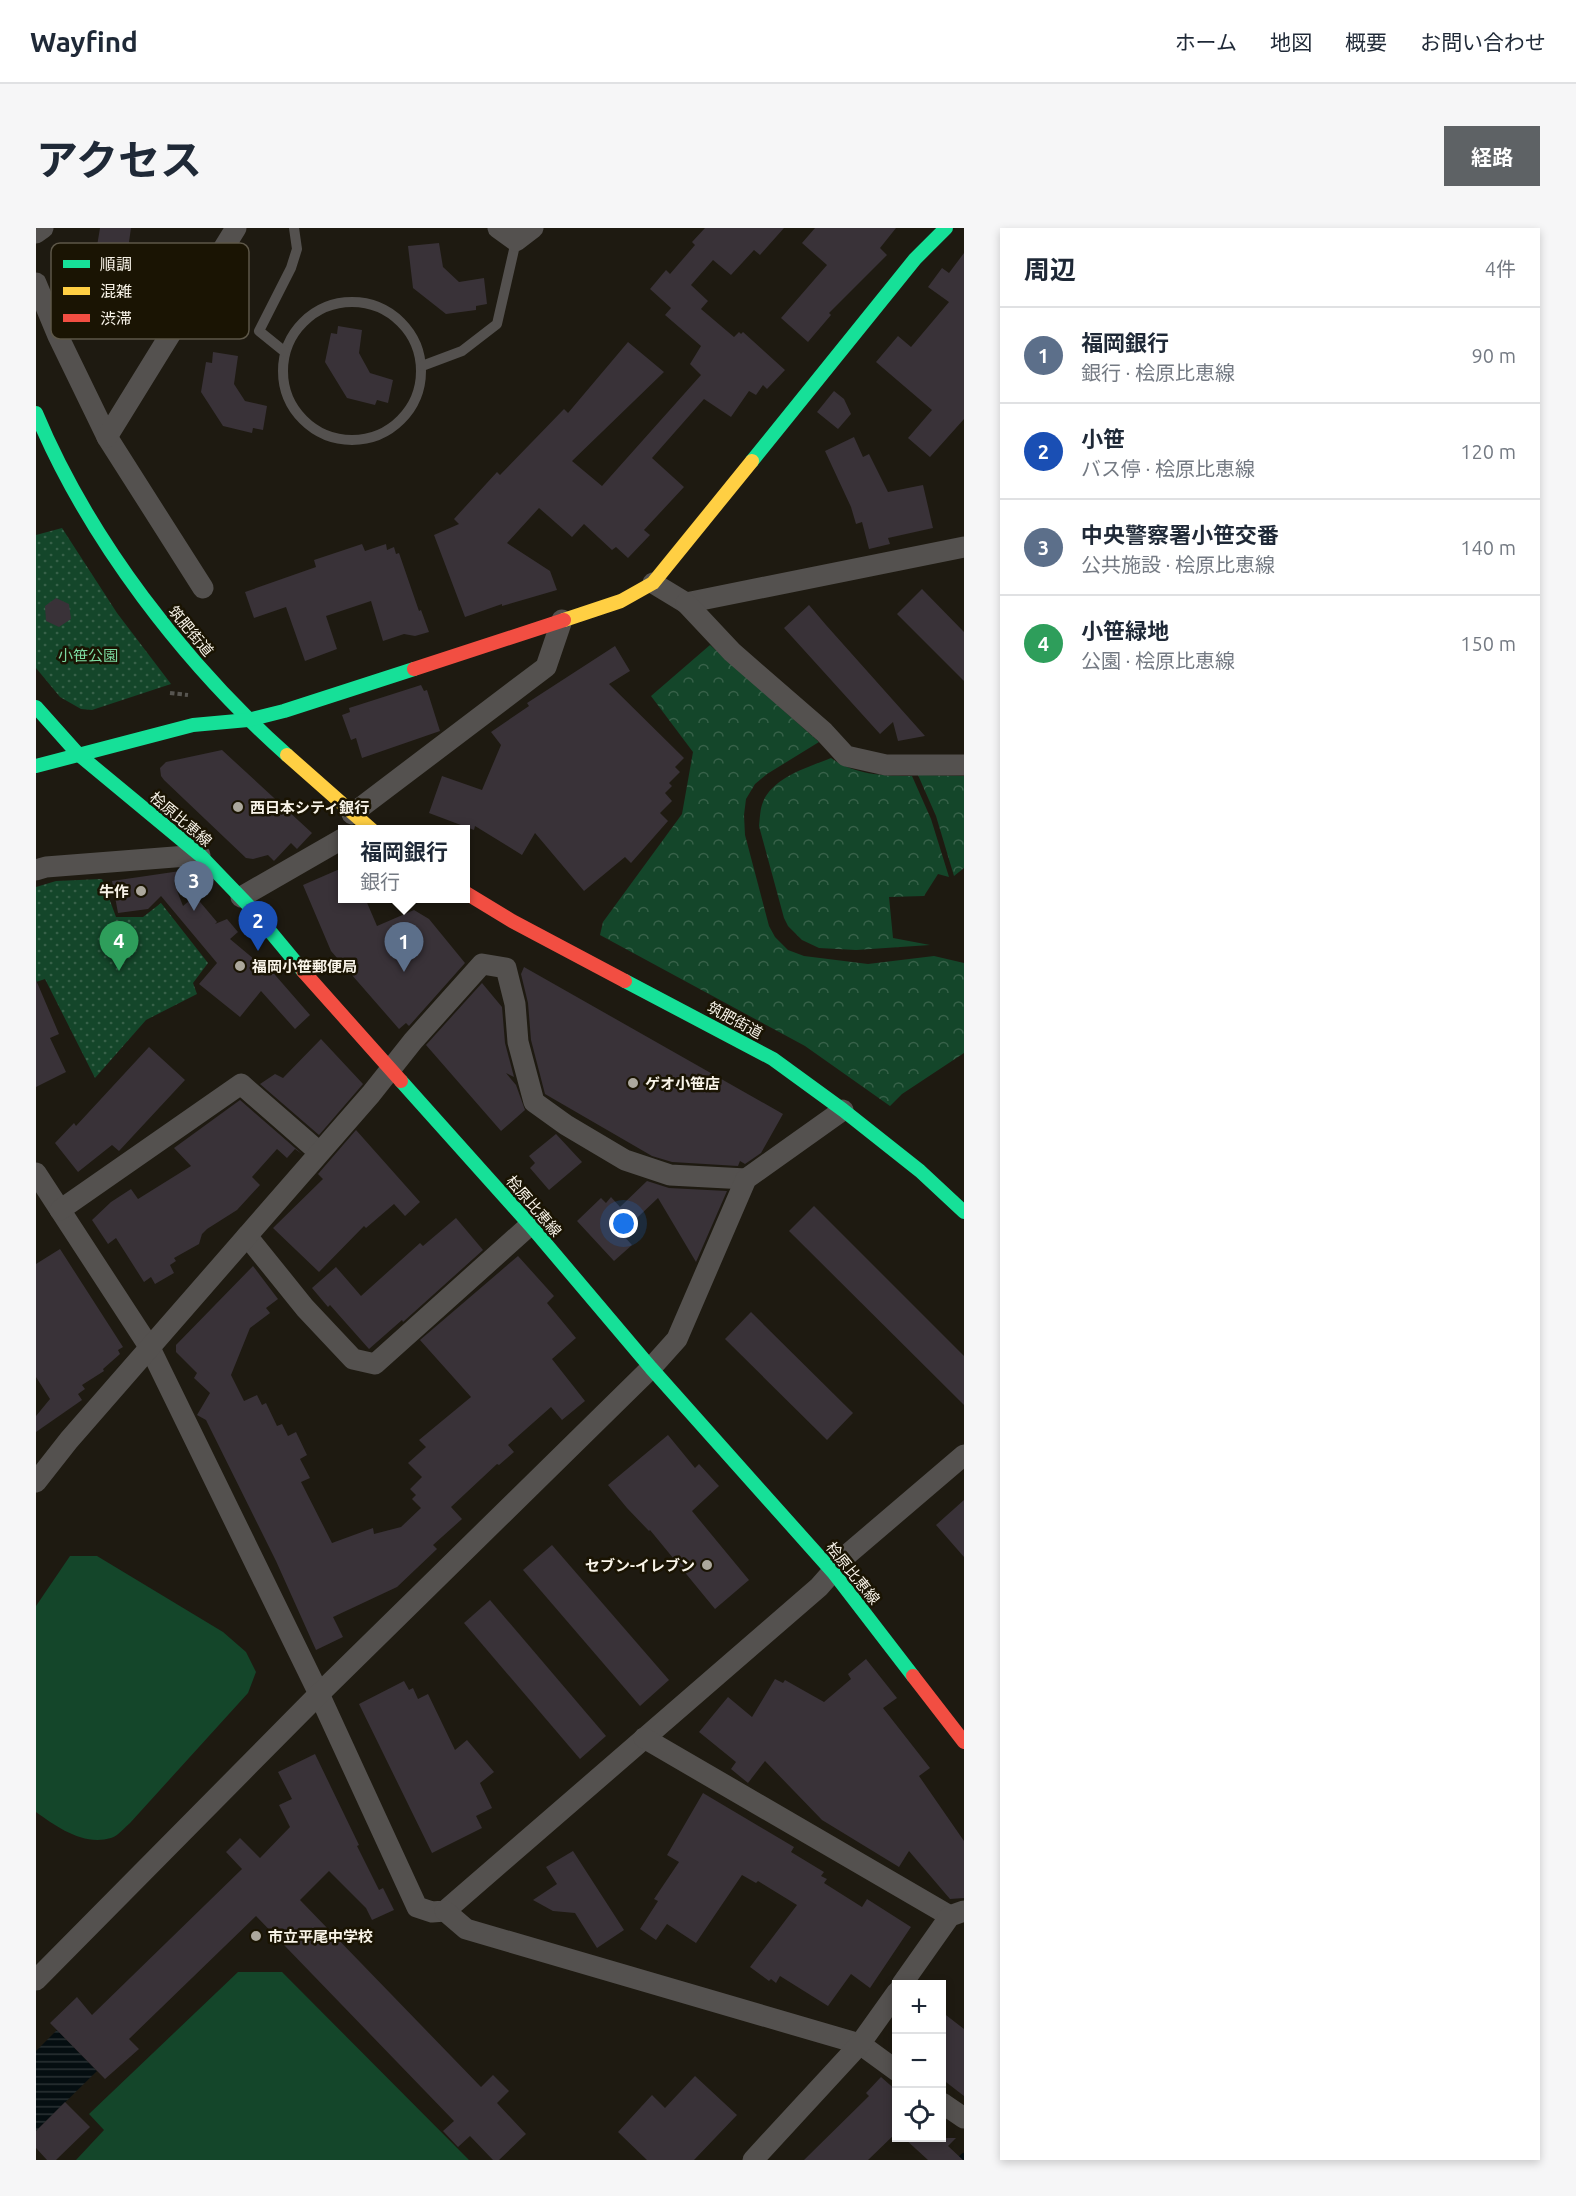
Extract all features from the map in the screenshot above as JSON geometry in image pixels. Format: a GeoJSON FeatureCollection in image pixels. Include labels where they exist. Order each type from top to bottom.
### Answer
{"type":"FeatureCollection","features":[{"type":"Feature","properties":{"kind":"street"},"geometry":{"type":"LineString","coordinates":[[36,233],[43,228]]}},
{"type":"Feature","properties":{"kind":"street"},"geometry":{"type":"LineString","coordinates":[[227,243],[236,228]]}},
{"type":"Feature","properties":{"kind":"street"},"geometry":{"type":"LineString","coordinates":[[498,228],[516,241],[533,228]]}},
{"type":"Feature","properties":{"kind":"street"},"geometry":{"type":"LineString","coordinates":[[36,766],[193,725],[248,720],[284,711],[621,601],[653,583],[915,259],[946,228]]}},
{"type":"Feature","properties":{"kind":"street"},"geometry":{"type":"LineString","coordinates":[[36,283],[51,319]]}},
{"type":"Feature","properties":{"kind":"street"},"geometry":{"type":"LineString","coordinates":[[59,339],[107,437],[203,588]]}},
{"type":"Feature","properties":{"kind":"street"},"geometry":{"type":"LineString","coordinates":[[107,437],[167,339]]}},
{"type":"Feature","properties":{"kind":"street","name":"筑肥街道"},"geometry":{"type":"LineString","coordinates":[[36,413],[60,465],[100,533],[150,608],[248,720],[362,824]]}},
{"type":"Feature","properties":{"kind":"street"},"geometry":{"type":"LineString","coordinates":[[686,603],[964,547]]}},
{"type":"Feature","properties":{"kind":"street"},"geometry":{"type":"LineString","coordinates":[[653,583],[686,603],[732,652],[824,732],[846,756],[886,765],[964,765]]}},
{"type":"Feature","properties":{"kind":"street"},"geometry":{"type":"LineString","coordinates":[[362,824],[546,667],[562,620]]}},
{"type":"Feature","properties":{"kind":"street","name":"桧原比恵線"},"geometry":{"type":"LineString","coordinates":[[36,707],[78,754],[200,855],[241,897],[300,968],[530,1225],[651,1368],[833,1572],[961,1731]]}},
{"type":"Feature","properties":{"kind":"street"},"geometry":{"type":"LineString","coordinates":[[241,897],[338,841]]}},
{"type":"Feature","properties":{"kind":"street"},"geometry":{"type":"LineString","coordinates":[[36,870],[46,867],[200,855]]}},
{"type":"Feature","properties":{"kind":"street","name":"筑肥街道"},"geometry":{"type":"LineString","coordinates":[[470,896],[512,921],[773,1059],[843,1110],[920,1171],[964,1212]]}},
{"type":"Feature","properties":{"kind":"street"},"geometry":{"type":"LineString","coordinates":[[36,1482],[69,1440],[482,964],[506,968],[515,1004],[518,1042],[534,1102],[566,1125],[625,1161],[670,1175],[746,1179]]}},
{"type":"Feature","properties":{"kind":"street"},"geometry":{"type":"LineString","coordinates":[[48,1201],[241,1084],[319,1152]]}},
{"type":"Feature","properties":{"kind":"street"},"geometry":{"type":"LineString","coordinates":[[36,1980],[319,1694],[651,1368],[677,1339],[746,1179],[843,1110]]}},
{"type":"Feature","properties":{"kind":"street"},"geometry":{"type":"LineString","coordinates":[[36,1173],[48,1201],[150,1348],[319,1694],[417,1907],[432,1912],[445,1911],[819,1587],[848,1554],[964,1455]]}},
{"type":"Feature","properties":{"kind":"street"},"geometry":{"type":"LineString","coordinates":[[247,1236],[305,1308],[353,1359],[375,1364],[530,1225]]}},
{"type":"Feature","properties":{"kind":"street"},"geometry":{"type":"LineString","coordinates":[[644,1738],[957,1914],[905,1980]]}},
{"type":"Feature","properties":{"kind":"street"},"geometry":{"type":"LineString","coordinates":[[445,1911],[466,1929],[860,2044],[892,2067]]}},
{"type":"Feature","properties":{"kind":"street"},"geometry":{"type":"LineString","coordinates":[[753,2160],[860,2044],[892,1999]]}},
{"type":"Feature","properties":{"kind":"street"},"geometry":{"type":"LineString","coordinates":[[946,2106],[964,2118]]}},
{"type":"Feature","properties":{"kind":"lane"},"geometry":{"type":"LineString","coordinates":[[285,352],[260,331],[291,268],[297,249],[294,228]]}},
{"type":"Feature","properties":{"kind":"lane"},"geometry":{"type":"LineString","coordinates":[[422,366],[462,351],[497,324],[516,241]]}},
{"type":"Feature","properties":{"kind":"lane"},"geometry":{"type":"LineString","coordinates":[[339,302],[360,302],[383,308],[396,316],[419,348],[422,366],[417,398],[406,417],[361,441],[345,441],[322,434],[302,420],[286,392],[285,352],[291,338],[307,318],[339,302]]}},
{"type":"Feature","properties":{"kind":"path"},"geometry":{"type":"LineString","coordinates":[[170,693],[195,696]]}},
{"type":"Feature","properties":{"kind":"green space","name":"小笹公園"},"geometry":{"type":"Polygon","coordinates":[[[62,528],[117,613],[171,684],[92,710],[81,709],[60,697],[36,668],[36,535],[62,528]]]}},
{"type":"Feature","properties":{"kind":"green space"},"geometry":{"type":"Polygon","coordinates":[[[710,645],[819,742],[767,774],[755,784],[746,799],[745,835],[769,926],[775,937],[788,950],[804,956],[868,964],[934,956],[964,963],[964,1053],[902,1094],[890,1106],[805,1046],[600,935],[603,922],[682,814],[693,752],[651,696],[710,645]]]}},
{"type":"Feature","properties":{"kind":"green space"},"geometry":{"type":"Polygon","coordinates":[[[831,758],[860,771],[880,775],[912,776],[931,819],[949,877],[938,874],[924,896],[889,897],[893,938],[930,945],[856,950],[819,948],[802,940],[788,926],[759,826],[761,808],[768,793],[783,779],[831,758]]]}},
{"type":"Feature","properties":{"kind":"green space"},"geometry":{"type":"Polygon","coordinates":[[[918,775],[964,776],[964,868],[954,876],[936,816],[918,775]]]}},
{"type":"Feature","properties":{"kind":"green space"},"geometry":{"type":"Polygon","coordinates":[[[102,879],[116,917],[143,917],[161,903],[208,963],[193,983],[197,994],[146,1020],[95,1078],[45,979],[36,982],[36,887],[56,881],[102,879]]]}},
{"type":"Feature","properties":{"kind":"green space"},"geometry":{"type":"Polygon","coordinates":[[[70,1556],[97,1556],[223,1632],[246,1652],[256,1672],[248,1693],[130,1823],[114,1837],[101,1840],[71,1834],[36,1812],[36,1606],[70,1556]]]}},
{"type":"Feature","properties":{"kind":"green space"},"geometry":{"type":"Polygon","coordinates":[[[238,1972],[282,1972],[469,2160],[76,2160],[104,2130],[89,2114],[238,1972]]]}},
{"type":"Feature","properties":{"kind":"shaded area"},"geometry":{"type":"Polygon","coordinates":[[[57,2030],[97,2071],[36,2131],[36,2051],[57,2030]]]}},
{"type":"Feature","properties":{"kind":"building"},"geometry":{"type":"Polygon","coordinates":[[[100,228],[131,228],[130,243],[98,243],[100,228]]]}},
{"type":"Feature","properties":{"kind":"building"},"geometry":{"type":"Polygon","coordinates":[[[705,228],[784,228],[760,255],[754,250],[731,275],[713,260],[691,285],[708,301],[701,309],[734,337],[739,332],[741,334],[743,332],[785,370],[767,389],[763,385],[756,395],[749,391],[731,417],[704,399],[652,458],[684,487],[644,530],[650,535],[628,558],[616,547],[612,550],[584,524],[572,537],[539,508],[507,543],[550,571],[557,590],[502,606],[502,604],[465,617],[434,535],[459,524],[454,519],[497,472],[500,475],[564,409],[568,413],[628,342],[664,372],[572,461],[602,486],[701,375],[690,364],[701,346],[665,315],[671,308],[650,289],[666,270],[670,274],[695,245],[692,242],[705,228]]]}},
{"type":"Feature","properties":{"kind":"building"},"geometry":{"type":"Polygon","coordinates":[[[815,228],[896,228],[880,248],[887,255],[829,313],[831,315],[808,342],[781,318],[827,265],[802,243],[815,228]]]}},
{"type":"Feature","properties":{"kind":"building"},"geometry":{"type":"Polygon","coordinates":[[[439,243],[443,267],[459,282],[484,278],[487,304],[476,306],[476,310],[446,314],[413,288],[408,246],[439,243]]]}},
{"type":"Feature","properties":{"kind":"building"},"geometry":{"type":"Polygon","coordinates":[[[964,253],[964,419],[930,457],[908,438],[932,410],[876,362],[898,336],[911,347],[949,302],[928,287],[942,268],[949,273],[964,253]]]}},
{"type":"Feature","properties":{"kind":"building"},"geometry":{"type":"Polygon","coordinates":[[[338,326],[362,330],[359,353],[370,373],[393,380],[388,403],[377,400],[375,405],[347,398],[325,362],[331,333],[337,334],[338,326]]]}},
{"type":"Feature","properties":{"kind":"building"},"geometry":{"type":"Polygon","coordinates":[[[213,352],[238,356],[234,384],[245,401],[267,406],[263,430],[253,428],[252,433],[223,426],[201,392],[206,362],[212,363],[213,352]]]}},
{"type":"Feature","properties":{"kind":"building"},"geometry":{"type":"Polygon","coordinates":[[[834,391],[844,399],[851,414],[838,429],[817,412],[834,391]]]}},
{"type":"Feature","properties":{"kind":"building"},"geometry":{"type":"Polygon","coordinates":[[[854,437],[863,457],[869,454],[888,492],[923,485],[933,528],[888,538],[890,544],[869,549],[862,522],[856,524],[851,507],[825,451],[854,437]]]}},
{"type":"Feature","properties":{"kind":"building"},"geometry":{"type":"Polygon","coordinates":[[[362,544],[365,551],[386,544],[387,550],[394,547],[396,554],[399,553],[419,611],[421,610],[429,632],[415,636],[404,634],[383,641],[371,601],[326,616],[337,649],[305,661],[286,607],[254,618],[245,592],[316,567],[314,560],[362,544]]]}},
{"type":"Feature","properties":{"kind":"building"},"geometry":{"type":"Polygon","coordinates":[[[922,589],[964,632],[964,681],[897,614],[922,589]]]}},
{"type":"Feature","properties":{"kind":"building"},"geometry":{"type":"Polygon","coordinates":[[[56,598],[69,604],[71,619],[59,627],[46,621],[45,606],[56,598]]]}},
{"type":"Feature","properties":{"kind":"building"},"geometry":{"type":"Polygon","coordinates":[[[809,605],[925,736],[898,741],[893,722],[880,734],[784,628],[809,605]]]}},
{"type":"Feature","properties":{"kind":"building"},"geometry":{"type":"Polygon","coordinates":[[[615,646],[630,671],[609,684],[684,758],[675,767],[680,772],[669,783],[672,786],[665,793],[672,801],[660,813],[668,821],[631,863],[625,857],[584,891],[535,833],[522,855],[475,826],[474,830],[470,828],[470,825],[461,825],[429,813],[442,776],[482,790],[501,745],[491,732],[529,706],[527,703],[615,646]]]}},
{"type":"Feature","properties":{"kind":"building"},"geometry":{"type":"Polygon","coordinates":[[[421,685],[424,691],[427,690],[440,731],[362,758],[356,738],[351,740],[342,715],[350,712],[349,708],[421,685]]]}},
{"type":"Feature","properties":{"kind":"building","name":"西日本シティ銀行"},"geometry":{"type":"Polygon","coordinates":[[[222,750],[312,833],[297,849],[291,843],[274,861],[268,855],[253,859],[246,858],[161,776],[160,768],[166,762],[222,750]]]}},
{"type":"Feature","properties":{"kind":"building"},"geometry":{"type":"Polygon","coordinates":[[[187,870],[174,883],[183,906],[195,896],[217,922],[215,924],[227,919],[238,932],[230,939],[267,970],[269,968],[310,1015],[295,1029],[261,991],[240,1017],[199,984],[217,963],[161,896],[148,909],[118,913],[112,881],[187,870]]]}},
{"type":"Feature","properties":{"kind":"building"},"geometry":{"type":"Polygon","coordinates":[[[338,870],[338,903],[367,903],[377,926],[414,910],[429,919],[465,963],[409,1026],[406,1023],[399,1029],[331,951],[303,885],[338,870]]]}},
{"type":"Feature","properties":{"kind":"building"},"geometry":{"type":"Polygon","coordinates":[[[524,967],[783,1114],[761,1153],[745,1164],[740,1161],[738,1166],[672,1162],[652,1156],[545,1094],[531,1040],[528,1003],[521,974],[524,967]]]}},
{"type":"Feature","properties":{"kind":"building"},"geometry":{"type":"Polygon","coordinates":[[[36,980],[59,1034],[50,1038],[66,1072],[36,1087],[36,980]]]}},
{"type":"Feature","properties":{"kind":"building"},"geometry":{"type":"Polygon","coordinates":[[[482,983],[502,1007],[505,1043],[514,1077],[506,1073],[516,1085],[525,1110],[501,1131],[426,1045],[482,983]]]}},
{"type":"Feature","properties":{"kind":"building"},"geometry":{"type":"Polygon","coordinates":[[[321,1039],[363,1084],[319,1135],[260,1084],[275,1074],[283,1078],[321,1039]]]}},
{"type":"Feature","properties":{"kind":"building"},"geometry":{"type":"Polygon","coordinates":[[[149,1047],[185,1080],[119,1151],[112,1145],[78,1172],[55,1143],[74,1123],[76,1126],[149,1047]]]}},
{"type":"Feature","properties":{"kind":"building"},"geometry":{"type":"Polygon","coordinates":[[[240,1100],[302,1154],[295,1149],[287,1158],[277,1149],[252,1177],[260,1185],[237,1210],[207,1229],[202,1234],[199,1244],[174,1258],[176,1261],[170,1265],[174,1273],[155,1284],[151,1277],[144,1282],[116,1238],[108,1244],[92,1220],[111,1202],[131,1189],[138,1199],[191,1166],[174,1148],[240,1100]]]}},
{"type":"Feature","properties":{"kind":"building"},"geometry":{"type":"Polygon","coordinates":[[[356,1130],[420,1202],[405,1216],[394,1204],[366,1228],[364,1226],[319,1272],[273,1228],[323,1179],[318,1174],[356,1130]]]}},
{"type":"Feature","properties":{"kind":"building"},"geometry":{"type":"Polygon","coordinates":[[[556,1134],[582,1162],[549,1190],[530,1168],[535,1163],[529,1156],[556,1134]]]}},
{"type":"Feature","properties":{"kind":"building"},"geometry":{"type":"Polygon","coordinates":[[[647,1181],[669,1188],[727,1191],[696,1262],[658,1198],[621,1233],[632,1245],[614,1261],[577,1221],[601,1198],[606,1203],[611,1197],[620,1207],[647,1181]]]}},
{"type":"Feature","properties":{"kind":"building"},"geometry":{"type":"Polygon","coordinates":[[[814,1206],[964,1356],[964,1405],[789,1231],[814,1206]]]}},
{"type":"Feature","properties":{"kind":"building"},"geometry":{"type":"Polygon","coordinates":[[[456,1218],[483,1250],[403,1322],[402,1320],[369,1349],[312,1288],[336,1267],[361,1296],[420,1243],[423,1246],[456,1218]]]}},
{"type":"Feature","properties":{"kind":"building"},"geometry":{"type":"Polygon","coordinates":[[[60,1249],[123,1347],[118,1350],[120,1354],[103,1369],[104,1371],[82,1385],[85,1389],[78,1394],[82,1400],[36,1432],[36,1416],[50,1399],[36,1377],[36,1264],[60,1249]]]}},
{"type":"Feature","properties":{"kind":"building"},"geometry":{"type":"Polygon","coordinates":[[[518,1256],[554,1296],[547,1303],[576,1338],[552,1359],[585,1401],[562,1420],[551,1407],[508,1445],[514,1452],[499,1465],[497,1464],[451,1507],[462,1519],[433,1545],[437,1549],[397,1587],[333,1617],[343,1637],[316,1650],[276,1561],[206,1420],[197,1415],[210,1393],[194,1378],[197,1373],[176,1352],[176,1345],[253,1266],[278,1299],[266,1308],[270,1313],[250,1328],[231,1375],[244,1401],[257,1395],[262,1405],[266,1403],[277,1426],[282,1424],[288,1436],[296,1432],[307,1455],[300,1459],[310,1478],[301,1482],[332,1543],[373,1528],[374,1534],[401,1527],[421,1508],[412,1499],[416,1495],[410,1489],[422,1477],[408,1463],[426,1447],[419,1440],[471,1397],[420,1340],[518,1256]]]}},
{"type":"Feature","properties":{"kind":"building"},"geometry":{"type":"Polygon","coordinates":[[[751,1312],[853,1413],[827,1440],[725,1339],[751,1312]]]}},
{"type":"Feature","properties":{"kind":"building"},"geometry":{"type":"Polygon","coordinates":[[[668,1435],[695,1468],[699,1464],[719,1486],[692,1511],[749,1580],[715,1609],[650,1530],[627,1508],[608,1485],[668,1435]]]}},
{"type":"Feature","properties":{"kind":"building"},"geometry":{"type":"Polygon","coordinates":[[[964,1500],[964,1557],[936,1525],[964,1500]]]}},
{"type":"Feature","properties":{"kind":"building"},"geometry":{"type":"Polygon","coordinates":[[[552,1545],[669,1680],[640,1706],[523,1570],[552,1545]]]}},
{"type":"Feature","properties":{"kind":"building"},"geometry":{"type":"Polygon","coordinates":[[[490,1600],[606,1736],[580,1759],[464,1623],[490,1600]]]}},
{"type":"Feature","properties":{"kind":"building"},"geometry":{"type":"Polygon","coordinates":[[[866,1659],[897,1698],[883,1708],[930,1768],[919,1776],[964,1841],[964,1898],[950,1899],[909,1851],[899,1867],[822,1820],[765,1761],[748,1783],[731,1769],[736,1762],[699,1732],[728,1697],[752,1717],[775,1679],[783,1683],[785,1680],[824,1702],[851,1679],[848,1674],[866,1659]]]}},
{"type":"Feature","properties":{"kind":"building"},"geometry":{"type":"Polygon","coordinates":[[[404,1681],[409,1690],[413,1688],[418,1699],[428,1694],[455,1750],[467,1740],[494,1772],[480,1783],[492,1808],[476,1816],[482,1828],[432,1853],[359,1704],[404,1681]]]}},
{"type":"Feature","properties":{"kind":"building"},"geometry":{"type":"Polygon","coordinates":[[[315,1754],[379,1890],[383,1888],[394,1910],[372,1920],[366,1908],[329,1871],[300,1900],[481,2087],[493,2075],[509,2091],[497,2103],[526,2134],[499,2160],[493,2160],[470,2136],[458,2147],[443,2131],[454,2121],[256,1916],[129,2039],[139,2049],[105,2079],[50,2023],[77,1997],[92,2015],[242,1869],[226,1852],[240,1838],[260,1858],[290,1827],[279,1805],[292,1799],[278,1772],[315,1754]]]}},
{"type":"Feature","properties":{"kind":"building"},"geometry":{"type":"Polygon","coordinates":[[[703,1793],[794,1847],[791,1852],[824,1872],[821,1876],[827,1879],[824,1883],[862,1907],[867,1899],[911,1927],[870,1988],[851,1974],[828,2006],[780,1976],[776,1983],[771,1979],[769,1981],[750,1967],[797,1905],[758,1881],[756,1883],[742,1875],[696,1943],[667,1924],[656,1940],[640,1929],[658,1901],[654,1899],[679,1862],[667,1855],[703,1793]]]}},
{"type":"Feature","properties":{"kind":"building"},"geometry":{"type":"Polygon","coordinates":[[[573,1851],[624,1930],[597,1948],[575,1913],[553,1911],[533,1900],[557,1884],[546,1867],[573,1851]]]}},
{"type":"Feature","properties":{"kind":"building"},"geometry":{"type":"Polygon","coordinates":[[[946,2015],[964,2029],[964,2096],[946,2082],[946,2015]]]}},
{"type":"Feature","properties":{"kind":"building"},"geometry":{"type":"Polygon","coordinates":[[[695,2076],[737,2115],[694,2160],[647,2160],[618,2132],[652,2095],[665,2108],[695,2076]]]}},
{"type":"Feature","properties":{"kind":"building"},"geometry":{"type":"Polygon","coordinates":[[[881,2077],[892,2087],[892,2137],[868,2160],[804,2160],[869,2096],[866,2093],[881,2077]]]}},
{"type":"Feature","properties":{"kind":"building"},"geometry":{"type":"Polygon","coordinates":[[[65,2102],[90,2127],[56,2160],[47,2160],[36,2148],[36,2131],[65,2102]]]}},
{"type":"Feature","properties":{"kind":"building"},"geometry":{"type":"Polygon","coordinates":[[[946,2138],[956,2138],[948,2146],[963,2160],[928,2160],[908,2142],[946,2142],[946,2138]]]}},
{"type":"Feature","properties":{"kind":"waterway"},"geometry":{"type":"LineString","coordinates":[[961,2160],[964,2157]]}},
{"type":"Feature","properties":{"kind":"traffic: fast"},"geometry":{"type":"LineString","coordinates":[[752,461],[915,259],[946,228]]}},
{"type":"Feature","properties":{"kind":"traffic: fast"},"geometry":{"type":"LineString","coordinates":[[36,413],[83,507],[143,598],[212,681],[287,755]]}},
{"type":"Feature","properties":{"kind":"traffic: fast"},"geometry":{"type":"LineString","coordinates":[[36,766],[193,725],[248,720],[284,711],[414,669]]}},
{"type":"Feature","properties":{"kind":"traffic: fast"},"geometry":{"type":"LineString","coordinates":[[36,707],[78,754],[200,855],[249,906],[303,971]]}},
{"type":"Feature","properties":{"kind":"traffic: fast"},"geometry":{"type":"LineString","coordinates":[[625,981],[773,1059],[843,1110],[920,1171],[964,1212]]}},
{"type":"Feature","properties":{"kind":"traffic: fast"},"geometry":{"type":"LineString","coordinates":[[401,1081],[530,1225],[651,1368],[833,1572],[913,1676]]}},
{"type":"Feature","properties":{"kind":"traffic: slow"},"geometry":{"type":"LineString","coordinates":[[564,620],[621,601],[653,583],[752,461]]}},
{"type":"Feature","properties":{"kind":"traffic: slow"},"geometry":{"type":"LineString","coordinates":[[287,755],[366,825]]}},
{"type":"Feature","properties":{"kind":"traffic: jam"},"geometry":{"type":"LineString","coordinates":[[414,669],[564,620]]}},
{"type":"Feature","properties":{"kind":"traffic: jam"},"geometry":{"type":"LineString","coordinates":[[470,895],[512,921],[625,981]]}},
{"type":"Feature","properties":{"kind":"traffic: jam"},"geometry":{"type":"LineString","coordinates":[[303,971],[401,1081]]}},
{"type":"Feature","properties":{"kind":"traffic: jam"},"geometry":{"type":"LineString","coordinates":[[913,1676],[964,1742]]}},
{"type":"Feature","properties":{"kind":"place","name":"西日本シティ銀行"},"geometry":{"type":"Point","coordinates":[238,807]}},
{"type":"Feature","properties":{"kind":"place","name":"牛作"},"geometry":{"type":"Point","coordinates":[141,891]}},
{"type":"Feature","properties":{"kind":"place","name":"中央警察署小笹交番"},"geometry":{"type":"Point","coordinates":[194,911]}},
{"type":"Feature","properties":{"kind":"place","name":"小笹"},"geometry":{"type":"Point","coordinates":[258,951]}},
{"type":"Feature","properties":{"kind":"place","name":"福岡小笹郵便局"},"geometry":{"type":"Point","coordinates":[240,966]}},
{"type":"Feature","properties":{"kind":"place","name":"小笹緑地"},"geometry":{"type":"Point","coordinates":[119,971]}},
{"type":"Feature","properties":{"kind":"place","name":"福岡銀行"},"geometry":{"type":"Point","coordinates":[404,972]}},
{"type":"Feature","properties":{"kind":"place","name":"ゲオ小笹店"},"geometry":{"type":"Point","coordinates":[633,1083]}},
{"type":"Feature","properties":{"kind":"place","name":"セブン-イレブン"},"geometry":{"type":"Point","coordinates":[707,1565]}},
{"type":"Feature","properties":{"kind":"place","name":"市立平尾中学校"},"geometry":{"type":"Point","coordinates":[256,1936]}}]}
